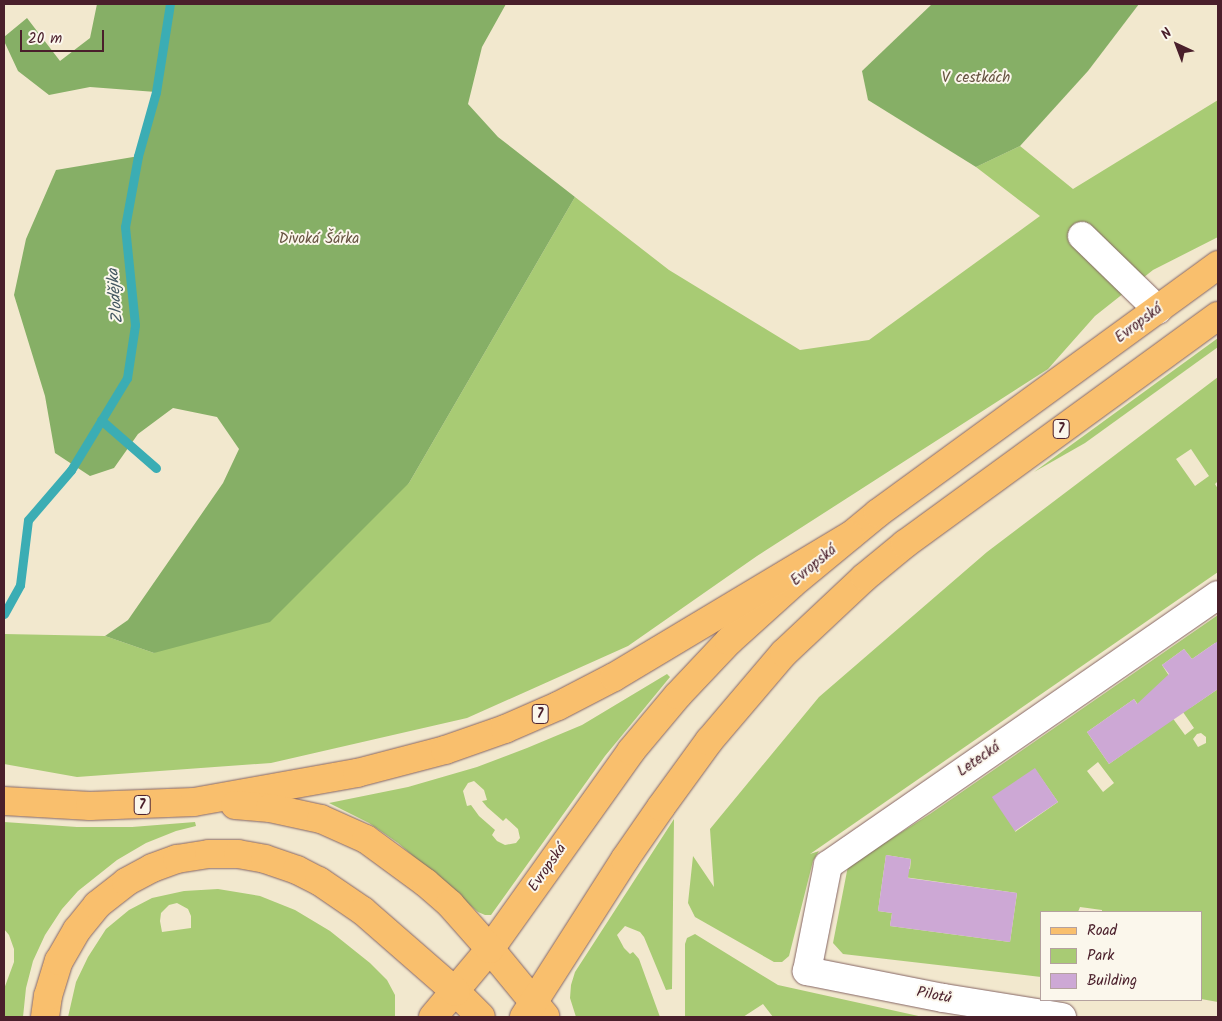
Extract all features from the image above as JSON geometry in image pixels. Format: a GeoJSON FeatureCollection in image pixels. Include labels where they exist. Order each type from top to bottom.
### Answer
{"type":"FeatureCollection","features":[{"type":"Feature","properties":{"kind":"main road","name":"Evropská"},"geometry":{"type":"LineString","coordinates":[[433,1017],[456,992],[490,949],[611,779],[678,695],[755,617],[850,536],[920,482],[1218,265]]}},
{"type":"Feature","properties":{"kind":"main road","name":"7"},"geometry":{"type":"LineString","coordinates":[[535,1012],[625,859],[709,742],[784,653],[858,583],[905,544],[1218,316]]}},
{"type":"Feature","properties":{"kind":"main road","name":"7"},"geometry":{"type":"LineString","coordinates":[[4,801],[90,806],[194,802],[357,773],[445,750],[505,729],[558,706],[614,677],[850,536]]}},
{"type":"Feature","properties":{"kind":"main road"},"geometry":{"type":"LineString","coordinates":[[194,802],[270,808],[321,819],[341,826],[381,849],[450,904],[490,949],[535,1012]]}},
{"type":"Feature","properties":{"kind":"main road"},"geometry":{"type":"LineString","coordinates":[[45,1017],[48,996],[59,961],[77,930],[97,905],[126,882],[152,868],[194,856],[221,854],[264,859],[297,870],[319,881],[363,911],[456,992],[481,1017]]}},
{"type":"Feature","properties":{"kind":"street"},"geometry":{"type":"LineString","coordinates":[[1082,236],[1158,310]]}},
{"type":"Feature","properties":{"kind":"street","name":"Letecká"},"geometry":{"type":"LineString","coordinates":[[807,971],[828,865],[1218,595]]}},
{"type":"Feature","properties":{"kind":"street","name":"Pilotů"},"geometry":{"type":"LineString","coordinates":[[807,971],[942,998],[1062,1017]]}},
{"type":"Feature","properties":{"kind":"green space","name":"Divoká Šárka"},"geometry":{"type":"Polygon","coordinates":[[[97,4],[506,4],[482,47],[468,104],[498,137],[575,197],[409,483],[270,622],[154,653],[105,636],[128,620],[223,483],[239,449],[217,417],[173,408],[138,434],[114,468],[90,476],[55,453],[45,396],[14,295],[26,239],[56,170],[139,156],[156,92],[90,87],[49,95],[18,71],[4,41],[4,37],[27,18],[60,61],[90,38],[97,4]]]}},
{"type":"Feature","properties":{"kind":"green space","name":"V cestkách"},"geometry":{"type":"Polygon","coordinates":[[[932,4],[1139,4],[1088,71],[1020,146],[976,167],[868,100],[862,71],[932,4]]]}},
{"type":"Feature","properties":{"kind":"green space"},"geometry":{"type":"Polygon","coordinates":[[[1218,100],[1218,237],[1153,270],[1095,316],[1048,369],[757,556],[628,646],[467,718],[271,763],[77,777],[4,764],[4,634],[105,636],[154,653],[409,483],[575,197],[669,270],[800,350],[869,340],[1040,216],[976,167],[1020,146],[1073,189],[1218,100]]]}},
{"type":"Feature","properties":{"kind":"green space"},"geometry":{"type":"Polygon","coordinates":[[[1218,338],[1218,347],[1085,443],[1034,472],[1218,338]]]}},
{"type":"Feature","properties":{"kind":"green space"},"geometry":{"type":"Polygon","coordinates":[[[1218,377],[1218,481],[1215,484],[1218,489],[1218,572],[810,854],[819,851],[813,861],[789,956],[782,962],[774,962],[695,917],[688,903],[693,856],[714,887],[710,829],[819,697],[987,552],[1218,377]],[[1191,449],[1176,459],[1195,486],[1209,476],[1191,449]]]}},
{"type":"Feature","properties":{"kind":"green space"},"geometry":{"type":"Polygon","coordinates":[[[1218,615],[1218,647],[1215,643],[1192,659],[1184,649],[1162,665],[1190,708],[1218,689],[1218,1002],[1202,999],[1202,911],[1102,911],[1080,907],[1078,911],[1040,911],[1040,977],[843,954],[833,943],[848,866],[930,814],[1218,615]],[[1134,699],[1087,732],[1109,764],[1156,731],[1134,699]],[[1176,702],[1166,709],[1185,735],[1194,728],[1176,702]],[[1201,733],[1197,734],[1193,739],[1198,747],[1206,743],[1206,737],[1201,733]],[[1098,762],[1087,771],[1103,792],[1114,783],[1098,762]],[[1035,769],[1015,832],[1058,802],[1035,769]],[[886,855],[878,911],[892,913],[890,926],[1010,942],[1017,893],[897,876],[898,867],[910,869],[911,859],[886,855]]]}},
{"type":"Feature","properties":{"kind":"green space"},"geometry":{"type":"Polygon","coordinates":[[[667,674],[670,677],[605,756],[491,915],[478,912],[398,843],[369,823],[329,803],[408,787],[477,767],[582,725],[667,674]],[[474,781],[468,783],[463,791],[467,806],[471,805],[479,816],[495,830],[492,835],[497,841],[505,845],[516,843],[520,838],[518,829],[506,818],[503,821],[487,807],[482,801],[487,800],[484,790],[474,781]]]}},
{"type":"Feature","properties":{"kind":"green space"},"geometry":{"type":"Polygon","coordinates":[[[674,819],[672,989],[666,990],[644,937],[640,932],[625,926],[617,935],[624,948],[630,954],[633,952],[639,959],[660,1017],[576,1017],[570,998],[575,972],[674,819]]]}},
{"type":"Feature","properties":{"kind":"green space"},"geometry":{"type":"Polygon","coordinates":[[[4,822],[77,827],[132,827],[195,822],[196,826],[176,831],[146,843],[117,860],[78,891],[62,909],[45,935],[33,961],[26,988],[23,1017],[4,1017],[4,989],[14,962],[14,949],[9,935],[4,929],[4,822]]]}},
{"type":"Feature","properties":{"kind":"green space"},"geometry":{"type":"Polygon","coordinates":[[[218,889],[260,896],[295,910],[330,931],[370,963],[387,980],[395,995],[395,1017],[68,1017],[76,982],[88,957],[106,929],[129,910],[152,898],[184,891],[218,889]],[[177,903],[169,905],[161,913],[162,932],[191,928],[191,916],[188,909],[177,903]]]}},
{"type":"Feature","properties":{"kind":"green space"},"geometry":{"type":"Polygon","coordinates":[[[695,934],[778,985],[923,1017],[773,1017],[763,1004],[743,1017],[685,1017],[685,944],[687,938],[695,934]]]}},
{"type":"Feature","properties":{"kind":"building"},"geometry":{"type":"Polygon","coordinates":[[[1218,641],[1218,689],[1109,764],[1087,732],[1134,699],[1137,704],[1169,674],[1162,665],[1184,649],[1192,659],[1218,641]]]}},
{"type":"Feature","properties":{"kind":"building"},"geometry":{"type":"Polygon","coordinates":[[[1035,768],[1058,802],[1015,831],[992,797],[1035,768]]]}},
{"type":"Feature","properties":{"kind":"building"},"geometry":{"type":"Polygon","coordinates":[[[886,855],[911,859],[908,878],[1017,893],[1010,942],[890,926],[892,913],[878,911],[886,855]]]}},
{"type":"Feature","properties":{"kind":"waterway","name":"Zlodějka"},"geometry":{"type":"LineString","coordinates":[[4,614],[20,585],[28,520],[71,470],[127,378],[135,325],[125,227],[138,156],[156,92],[170,4]]}},
{"type":"Feature","properties":{"kind":"waterway"},"geometry":{"type":"LineString","coordinates":[[101,420],[156,468]]}}]}
